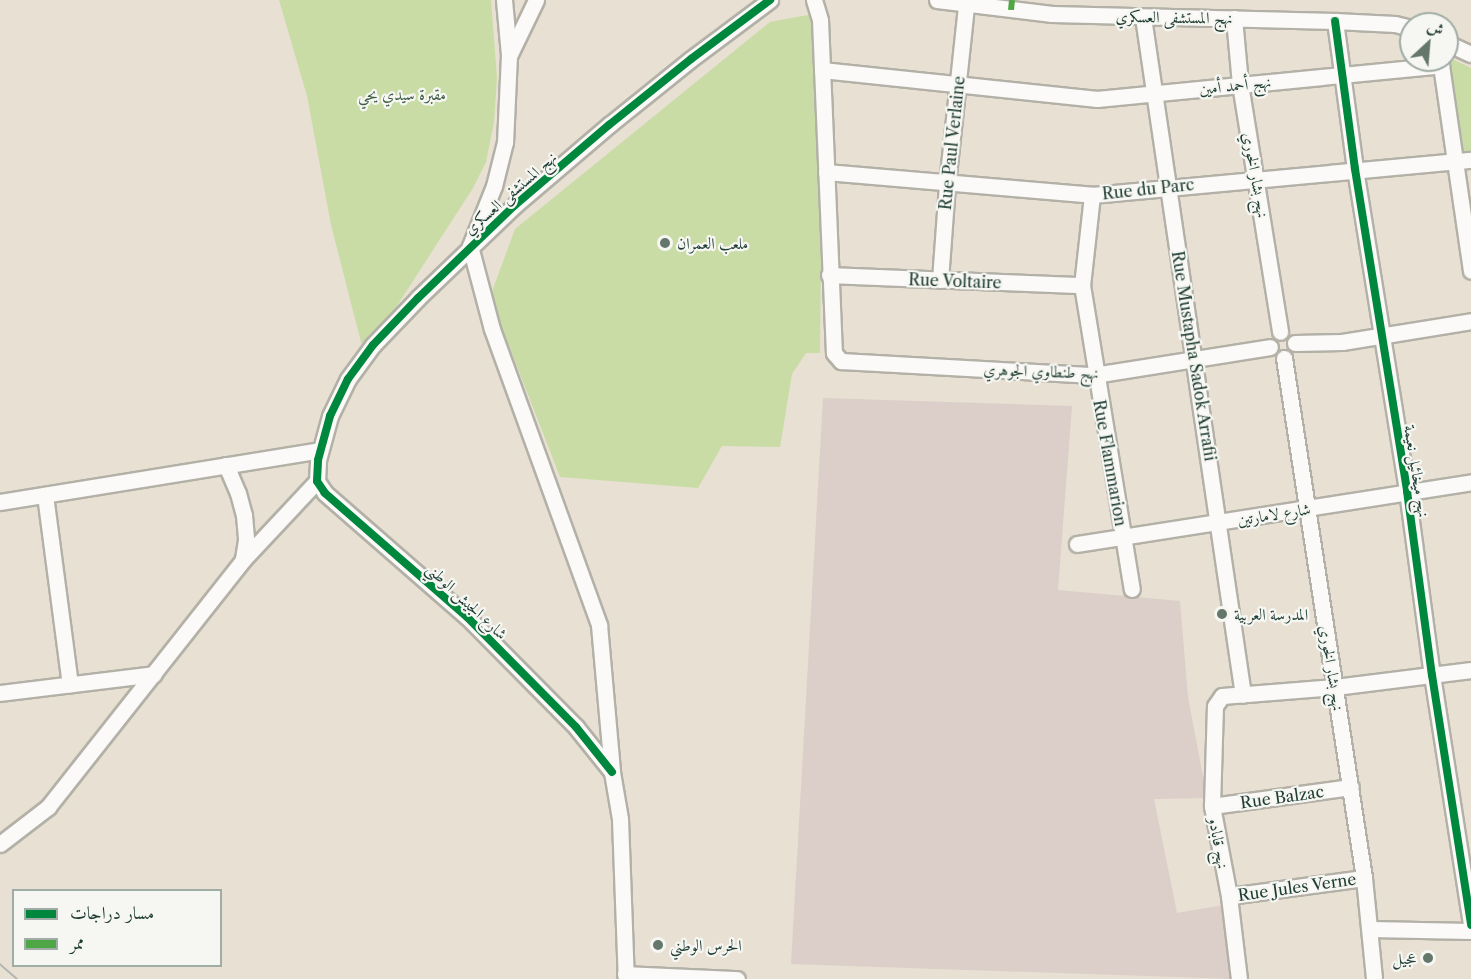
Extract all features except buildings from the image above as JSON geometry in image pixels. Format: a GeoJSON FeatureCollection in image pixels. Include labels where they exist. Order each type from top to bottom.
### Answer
{"type":"FeatureCollection","features":[{"type":"Feature","properties":{"kind":"street"},"geometry":{"type":"LineString","coordinates":[[504,0],[509,56],[505,142],[494,186],[470,246],[492,329],[599,625],[612,772]]}},
{"type":"Feature","properties":{"kind":"street"},"geometry":{"type":"LineString","coordinates":[[509,56],[536,0]]}},
{"type":"Feature","properties":{"kind":"street","name":"نهج المستشفى العسكري"},"geometry":{"type":"LineString","coordinates":[[320,450],[330,416],[359,362],[470,246],[609,125],[691,59],[770,0]]}},
{"type":"Feature","properties":{"kind":"street"},"geometry":{"type":"LineString","coordinates":[[814,0],[820,20],[829,275]]}},
{"type":"Feature","properties":{"kind":"street","name":"نهج المستشفى العسكري"},"geometry":{"type":"LineString","coordinates":[[938,0],[966,5],[1053,7],[1143,17],[1335,21],[1399,25]]}},
{"type":"Feature","properties":{"kind":"street","name":"Rue Paul Verlaine"},"geometry":{"type":"LineString","coordinates":[[940,280],[946,184],[966,5]]}},
{"type":"Feature","properties":{"kind":"street","name":"Rue Mustapha Sadok Arrafii"},"geometry":{"type":"LineString","coordinates":[[1143,17],[1243,695]]}},
{"type":"Feature","properties":{"kind":"street","name":"نهج بشار الخوري"},"geometry":{"type":"LineString","coordinates":[[1234,18],[1240,84],[1280,332]]}},
{"type":"Feature","properties":{"kind":"street","name":"نهج ميخائيل نعيمة"},"geometry":{"type":"LineString","coordinates":[[1335,21],[1355,169],[1407,491],[1432,675],[1471,925]]}},
{"type":"Feature","properties":{"kind":"street","name":"نهج أحمد أمين"},"geometry":{"type":"LineString","coordinates":[[822,70],[1097,99],[1441,65],[1464,161],[1471,271]]}},
{"type":"Feature","properties":{"kind":"street","name":"Rue du Parc"},"geometry":{"type":"LineString","coordinates":[[826,172],[1092,195],[1355,169],[1464,161]]}},
{"type":"Feature","properties":{"kind":"street","name":"Rue Flammarion"},"geometry":{"type":"LineString","coordinates":[[1092,195],[1082,285],[1094,375],[1132,589]]}},
{"type":"Feature","properties":{"kind":"street","name":"Rue Voltaire"},"geometry":{"type":"LineString","coordinates":[[829,275],[1082,285]]}},
{"type":"Feature","properties":{"kind":"street","name":"نهج طنطاوي الجوهري"},"geometry":{"type":"LineString","coordinates":[[829,275],[834,353],[846,362],[1094,375],[1270,347]]}},
{"type":"Feature","properties":{"kind":"street"},"geometry":{"type":"LineString","coordinates":[[1295,343],[1342,342],[1471,321]]}},
{"type":"Feature","properties":{"kind":"street"},"geometry":{"type":"LineString","coordinates":[[1280,332],[1290,335],[1295,343],[1293,353],[1284,358],[1275,355],[1270,347],[1272,337],[1280,332]]}},
{"type":"Feature","properties":{"kind":"street","name":"نهج بشار الخوري"},"geometry":{"type":"LineString","coordinates":[[1284,358],[1351,787],[1364,878],[1374,979]]}},
{"type":"Feature","properties":{"kind":"street"},"geometry":{"type":"LineString","coordinates":[[0,502],[320,450],[317,481],[243,560],[48,807],[0,844]]}},
{"type":"Feature","properties":{"kind":"street"},"geometry":{"type":"LineString","coordinates":[[225,465],[238,493],[244,515],[246,540],[243,560]]}},
{"type":"Feature","properties":{"kind":"street","name":"شارع الجيش الوطني"},"geometry":{"type":"LineString","coordinates":[[317,481],[325,493],[467,617],[499,648],[576,727],[612,772],[620,819],[626,977]]}},
{"type":"Feature","properties":{"kind":"street","name":"شارع لامارتين"},"geometry":{"type":"LineString","coordinates":[[1077,543],[1219,523],[1471,482]]}},
{"type":"Feature","properties":{"kind":"street"},"geometry":{"type":"LineString","coordinates":[[45,495],[70,684]]}},
{"type":"Feature","properties":{"kind":"street"},"geometry":{"type":"LineString","coordinates":[[1243,695],[1335,687],[1471,670]]}},
{"type":"Feature","properties":{"kind":"street"},"geometry":{"type":"LineString","coordinates":[[0,693],[154,674]]}},
{"type":"Feature","properties":{"kind":"street","name":"نهج قابادو"},"geometry":{"type":"LineString","coordinates":[[1239,979],[1229,896],[1212,806],[1215,706],[1222,696],[1243,695]]}},
{"type":"Feature","properties":{"kind":"street","name":"Rue Balzac"},"geometry":{"type":"LineString","coordinates":[[1212,806],[1351,787]]}},
{"type":"Feature","properties":{"kind":"street","name":"Rue Jules Verne"},"geometry":{"type":"LineString","coordinates":[[1229,896],[1364,878]]}},
{"type":"Feature","properties":{"kind":"street"},"geometry":{"type":"LineString","coordinates":[[1370,929],[1471,931]]}},
{"type":"Feature","properties":{"kind":"street"},"geometry":{"type":"LineString","coordinates":[[626,977],[737,979]]}},
{"type":"Feature","properties":{"kind":"shaded area"},"geometry":{"type":"Polygon","coordinates":[[[823,398],[1072,406],[1058,590],[1180,601],[1188,697],[1207,798],[1154,799],[1177,913],[1224,905],[1234,979],[791,964],[823,398]]]}},
{"type":"Feature","properties":{"kind":"green space","name":"مقبرة سيدي يحي"},"geometry":{"type":"Polygon","coordinates":[[[279,0],[491,0],[497,78],[494,122],[486,162],[473,188],[384,326],[362,346],[331,225],[307,96],[279,0]]]}},
{"type":"Feature","properties":{"kind":"green space","name":"ملعب العمران"},"geometry":{"type":"Polygon","coordinates":[[[813,14],[821,257],[820,353],[806,353],[792,374],[780,447],[722,446],[698,488],[560,477],[490,297],[515,229],[770,22],[813,14]]]}},
{"type":"Feature","properties":{"kind":"green space"},"geometry":{"type":"Polygon","coordinates":[[[1459,62],[1471,68],[1471,154],[1464,155],[1450,72],[1459,72],[1459,62]]]}},
{"type":"Feature","properties":{"kind":"tram line"},"geometry":{"type":"LineString","coordinates":[[0,964],[17,979]]}},
{"type":"Feature","properties":{"kind":"marked path"},"geometry":{"type":"LineString","coordinates":[[1011,10],[1012,0]]}},
{"type":"Feature","properties":{"kind":"cycle path"},"geometry":{"type":"LineString","coordinates":[[612,772],[576,727],[467,617],[325,493],[317,481],[318,460],[330,416],[348,379],[373,345],[418,298],[514,206],[609,125],[691,59],[770,0]]}},
{"type":"Feature","properties":{"kind":"cycle path"},"geometry":{"type":"LineString","coordinates":[[1335,21],[1355,169],[1407,491],[1432,675],[1471,925]]}},
{"type":"Feature","properties":{"kind":"place","name":"ملعب العمران"},"geometry":{"type":"Point","coordinates":[665,243]}},
{"type":"Feature","properties":{"kind":"place","name":"المدرسة العربية"},"geometry":{"type":"Point","coordinates":[1222,614]}},
{"type":"Feature","properties":{"kind":"place","name":"الحرس الوطني"},"geometry":{"type":"Point","coordinates":[658,945]}},
{"type":"Feature","properties":{"kind":"place","name":"عجيل"},"geometry":{"type":"Point","coordinates":[1428,958]}}]}
